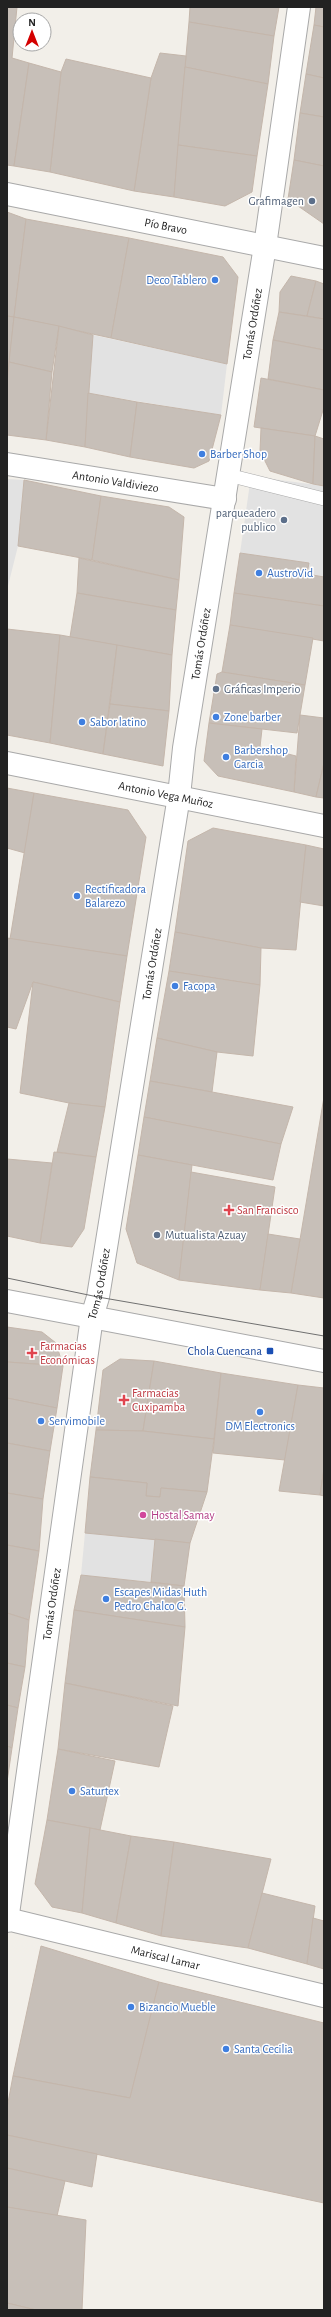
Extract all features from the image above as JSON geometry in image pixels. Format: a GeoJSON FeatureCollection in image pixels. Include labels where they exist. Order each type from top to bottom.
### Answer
{"type":"FeatureCollection","features":[{"type":"Feature","properties":{"kind":"street","name":"Tomás Ordóñez"},"geometry":{"type":"LineString","coordinates":[[7,1920],[92,1317],[99,1289],[179,796],[184,748],[265,246],[299,7]]}},
{"type":"Feature","properties":{"kind":"street","name":"Pío Bravo"},"geometry":{"type":"LineString","coordinates":[[7,194],[324,258]]}},
{"type":"Feature","properties":{"kind":"street","name":"Antonio Valdiviezo"},"geometry":{"type":"LineString","coordinates":[[7,464],[224,500]]}},
{"type":"Feature","properties":{"kind":"street","name":"Antonio Vega Muñoz"},"geometry":{"type":"LineString","coordinates":[[7,763],[324,826]]}},
{"type":"Feature","properties":{"kind":"street"},"geometry":{"type":"LineString","coordinates":[[7,1301],[324,1361]]}},
{"type":"Feature","properties":{"kind":"street","name":"Mariscal Lamar"},"geometry":{"type":"LineString","coordinates":[[7,1920],[324,1996]]}},
{"type":"Feature","properties":{"kind":"lane"},"geometry":{"type":"LineString","coordinates":[[228,475],[324,499]]}},
{"type":"Feature","properties":{"kind":"shaded area"},"geometry":{"type":"Polygon","coordinates":[[[93,335],[227,364],[221,415],[88,393],[93,335]]]}},
{"type":"Feature","properties":{"kind":"shaded area","name":"parqueadero publico"},"geometry":{"type":"Polygon","coordinates":[[[251,476],[324,486],[324,577],[307,574],[309,563],[240,553],[251,476]]]}},
{"type":"Feature","properties":{"kind":"shaded area"},"geometry":{"type":"Polygon","coordinates":[[[7,479],[24,480],[18,546],[7,590],[7,479]]]}},
{"type":"Feature","properties":{"kind":"shaded area"},"geometry":{"type":"Polygon","coordinates":[[[85,1533],[155,1539],[151,1582],[81,1575],[85,1533]]]}},
{"type":"Feature","properties":{"kind":"building"},"geometry":{"type":"Polygon","coordinates":[[[7,7],[17,7],[17,12],[12,12],[12,58],[29,63],[14,166],[7,165],[7,7]]]}},
{"type":"Feature","properties":{"kind":"building"},"geometry":{"type":"Polygon","coordinates":[[[190,7],[279,7],[274,36],[189,22],[190,7]]]}},
{"type":"Feature","properties":{"kind":"building"},"geometry":{"type":"Polygon","coordinates":[[[316,7],[324,7],[324,27],[314,25],[316,7]]]}},
{"type":"Feature","properties":{"kind":"building"},"geometry":{"type":"Polygon","coordinates":[[[189,22],[274,36],[268,84],[185,67],[189,22]]]}},
{"type":"Feature","properties":{"kind":"building"},"geometry":{"type":"Polygon","coordinates":[[[314,25],[324,27],[324,78],[306,74],[314,25]]]}},
{"type":"Feature","properties":{"kind":"building"},"geometry":{"type":"Polygon","coordinates":[[[160,53],[186,56],[174,197],[134,191],[151,78],[160,53]]]}},
{"type":"Feature","properties":{"kind":"building"},"geometry":{"type":"Polygon","coordinates":[[[66,59],[151,78],[134,191],[50,172],[61,72],[66,59]]]}},
{"type":"Feature","properties":{"kind":"building"},"geometry":{"type":"Polygon","coordinates":[[[29,63],[61,72],[50,172],[14,166],[29,63]]]}},
{"type":"Feature","properties":{"kind":"building"},"geometry":{"type":"Polygon","coordinates":[[[185,67],[268,84],[257,156],[178,145],[185,67]]]}},
{"type":"Feature","properties":{"kind":"building"},"geometry":{"type":"Polygon","coordinates":[[[306,74],[324,78],[324,117],[300,113],[306,74]]]}},
{"type":"Feature","properties":{"kind":"building"},"geometry":{"type":"Polygon","coordinates":[[[300,113],[324,117],[324,166],[294,160],[300,113]]]}},
{"type":"Feature","properties":{"kind":"building"},"geometry":{"type":"Polygon","coordinates":[[[178,145],[257,156],[252,192],[225,206],[174,197],[178,145]]]}},
{"type":"Feature","properties":{"kind":"building"},"geometry":{"type":"Polygon","coordinates":[[[294,160],[324,166],[324,224],[288,199],[294,160]]]}},
{"type":"Feature","properties":{"kind":"building"},"geometry":{"type":"Polygon","coordinates":[[[7,212],[26,219],[14,317],[7,316],[7,212]]]}},
{"type":"Feature","properties":{"kind":"building"},"geometry":{"type":"Polygon","coordinates":[[[26,219],[129,238],[111,338],[14,317],[26,219]]]}},
{"type":"Feature","properties":{"kind":"building"},"geometry":{"type":"Polygon","coordinates":[[[129,238],[223,257],[238,277],[227,364],[111,338],[129,238]]]}},
{"type":"Feature","properties":{"kind":"building"},"geometry":{"type":"Polygon","coordinates":[[[291,276],[316,281],[307,316],[279,312],[280,292],[291,276]]]}},
{"type":"Feature","properties":{"kind":"building"},"geometry":{"type":"Polygon","coordinates":[[[316,281],[324,284],[324,319],[307,316],[316,281]]]}},
{"type":"Feature","properties":{"kind":"building"},"geometry":{"type":"Polygon","coordinates":[[[279,312],[324,319],[324,350],[273,340],[279,312]]]}},
{"type":"Feature","properties":{"kind":"building"},"geometry":{"type":"Polygon","coordinates":[[[7,316],[14,317],[7,384],[7,316]]]}},
{"type":"Feature","properties":{"kind":"building"},"geometry":{"type":"Polygon","coordinates":[[[14,317],[59,326],[52,372],[9,362],[14,317]]]}},
{"type":"Feature","properties":{"kind":"building"},"geometry":{"type":"Polygon","coordinates":[[[59,326],[93,335],[85,447],[46,440],[59,326]]]}},
{"type":"Feature","properties":{"kind":"building"},"geometry":{"type":"Polygon","coordinates":[[[273,340],[324,350],[324,390],[268,379],[273,340]]]}},
{"type":"Feature","properties":{"kind":"building"},"geometry":{"type":"Polygon","coordinates":[[[9,362],[52,372],[46,440],[7,435],[7,384],[9,362]]]}},
{"type":"Feature","properties":{"kind":"building"},"geometry":{"type":"Polygon","coordinates":[[[261,378],[324,390],[324,407],[315,436],[254,427],[261,378]]]}},
{"type":"Feature","properties":{"kind":"building"},"geometry":{"type":"Polygon","coordinates":[[[88,393],[137,402],[130,457],[85,447],[88,393]]]}},
{"type":"Feature","properties":{"kind":"building"},"geometry":{"type":"Polygon","coordinates":[[[137,402],[221,415],[209,461],[194,468],[130,457],[137,402]]]}},
{"type":"Feature","properties":{"kind":"building"},"geometry":{"type":"Polygon","coordinates":[[[261,428],[315,436],[313,484],[270,471],[260,451],[261,428]]]}},
{"type":"Feature","properties":{"kind":"building"},"geometry":{"type":"Polygon","coordinates":[[[315,436],[324,439],[324,486],[313,484],[315,436]]]}},
{"type":"Feature","properties":{"kind":"building"},"geometry":{"type":"Polygon","coordinates":[[[24,480],[101,496],[92,560],[18,546],[24,480]]]}},
{"type":"Feature","properties":{"kind":"building"},"geometry":{"type":"Polygon","coordinates":[[[101,496],[169,507],[184,517],[179,580],[92,560],[101,496]]]}},
{"type":"Feature","properties":{"kind":"building"},"geometry":{"type":"Polygon","coordinates":[[[240,553],[309,563],[307,574],[324,577],[324,606],[234,593],[240,553]]]}},
{"type":"Feature","properties":{"kind":"building"},"geometry":{"type":"Polygon","coordinates":[[[79,558],[179,580],[176,610],[77,593],[79,558]]]}},
{"type":"Feature","properties":{"kind":"building"},"geometry":{"type":"Polygon","coordinates":[[[77,593],[176,610],[172,655],[70,637],[77,593]]]}},
{"type":"Feature","properties":{"kind":"building"},"geometry":{"type":"Polygon","coordinates":[[[234,593],[324,606],[324,641],[230,625],[234,593]]]}},
{"type":"Feature","properties":{"kind":"building"},"geometry":{"type":"Polygon","coordinates":[[[230,625],[313,638],[305,685],[222,672],[230,625]]]}},
{"type":"Feature","properties":{"kind":"building"},"geometry":{"type":"Polygon","coordinates":[[[7,629],[60,635],[50,743],[7,735],[7,629]]]}},
{"type":"Feature","properties":{"kind":"building"},"geometry":{"type":"Polygon","coordinates":[[[60,635],[117,645],[103,754],[50,743],[60,635]]]}},
{"type":"Feature","properties":{"kind":"building"},"geometry":{"type":"Polygon","coordinates":[[[117,645],[172,655],[169,711],[110,704],[117,645]]]}},
{"type":"Feature","properties":{"kind":"building"},"geometry":{"type":"Polygon","coordinates":[[[222,672],[305,685],[297,733],[209,723],[217,674],[222,672]]]}},
{"type":"Feature","properties":{"kind":"building"},"geometry":{"type":"Polygon","coordinates":[[[110,704],[169,711],[163,766],[103,754],[110,704]]]}},
{"type":"Feature","properties":{"kind":"building"},"geometry":{"type":"Polygon","coordinates":[[[300,715],[324,718],[324,763],[316,797],[294,792],[300,715]]]}},
{"type":"Feature","properties":{"kind":"building"},"geometry":{"type":"Polygon","coordinates":[[[209,723],[262,729],[260,747],[296,756],[294,792],[218,776],[204,761],[209,723]]]}},
{"type":"Feature","properties":{"kind":"building"},"geometry":{"type":"Polygon","coordinates":[[[324,763],[324,798],[316,797],[324,763]]]}},
{"type":"Feature","properties":{"kind":"building"},"geometry":{"type":"Polygon","coordinates":[[[7,788],[34,793],[25,853],[7,848],[7,788]]]}},
{"type":"Feature","properties":{"kind":"building","name":"Rectificadora Balarezo"},"geometry":{"type":"Polygon","coordinates":[[[34,793],[128,810],[146,837],[127,956],[10,939],[34,793]]]}},
{"type":"Feature","properties":{"kind":"building"},"geometry":{"type":"Polygon","coordinates":[[[213,828],[306,845],[296,950],[261,948],[175,932],[188,841],[213,828]]]}},
{"type":"Feature","properties":{"kind":"building"},"geometry":{"type":"Polygon","coordinates":[[[306,845],[324,849],[324,906],[300,902],[306,845]]]}},
{"type":"Feature","properties":{"kind":"building"},"geometry":{"type":"Polygon","coordinates":[[[175,932],[261,948],[260,985],[169,971],[175,932]]]}},
{"type":"Feature","properties":{"kind":"building"},"geometry":{"type":"Polygon","coordinates":[[[7,938],[127,956],[120,1002],[33,982],[16,1029],[7,1027],[7,938]]]}},
{"type":"Feature","properties":{"kind":"building"},"geometry":{"type":"Polygon","coordinates":[[[169,971],[260,985],[253,1056],[217,1052],[157,1038],[169,971]]]}},
{"type":"Feature","properties":{"kind":"building"},"geometry":{"type":"Polygon","coordinates":[[[33,982],[120,1002],[105,1107],[69,1103],[20,1093],[33,982]]]}},
{"type":"Feature","properties":{"kind":"building"},"geometry":{"type":"Polygon","coordinates":[[[157,1038],[217,1052],[212,1092],[150,1081],[157,1038]]]}},
{"type":"Feature","properties":{"kind":"building"},"geometry":{"type":"Polygon","coordinates":[[[150,1081],[293,1107],[281,1144],[144,1117],[150,1081]]]}},
{"type":"Feature","properties":{"kind":"building"},"geometry":{"type":"Polygon","coordinates":[[[324,1097],[324,1298],[291,1293],[324,1097]]]}},
{"type":"Feature","properties":{"kind":"building"},"geometry":{"type":"Polygon","coordinates":[[[69,1103],[105,1107],[96,1157],[57,1152],[69,1103]]]}},
{"type":"Feature","properties":{"kind":"building"},"geometry":{"type":"Polygon","coordinates":[[[144,1117],[281,1144],[273,1180],[138,1155],[144,1117]]]}},
{"type":"Feature","properties":{"kind":"building"},"geometry":{"type":"Polygon","coordinates":[[[54,1152],[96,1157],[84,1229],[72,1247],[40,1243],[54,1152]]]}},
{"type":"Feature","properties":{"kind":"building"},"geometry":{"type":"Polygon","coordinates":[[[138,1155],[192,1165],[179,1280],[137,1263],[126,1229],[138,1155]]]}},
{"type":"Feature","properties":{"kind":"building"},"geometry":{"type":"Polygon","coordinates":[[[7,1159],[52,1163],[40,1243],[7,1236],[7,1159]]]}},
{"type":"Feature","properties":{"kind":"building","name":"San Francisco"},"geometry":{"type":"Polygon","coordinates":[[[191,1172],[275,1187],[260,1290],[179,1280],[191,1172]]]}},
{"type":"Feature","properties":{"kind":"building"},"geometry":{"type":"Polygon","coordinates":[[[268,1234],[300,1239],[291,1293],[260,1290],[268,1234]]]}},
{"type":"Feature","properties":{"kind":"building"},"geometry":{"type":"Polygon","coordinates":[[[7,1327],[42,1332],[56,1343],[63,1366],[7,1362],[7,1327]]]}},
{"type":"Feature","properties":{"kind":"building","name":"Farmacias Cuxipamba"},"geometry":{"type":"Polygon","coordinates":[[[120,1359],[154,1361],[143,1431],[96,1430],[103,1370],[120,1359]]]}},
{"type":"Feature","properties":{"kind":"building"},"geometry":{"type":"Polygon","coordinates":[[[154,1361],[221,1373],[214,1439],[143,1431],[154,1361]]]}},
{"type":"Feature","properties":{"kind":"building"},"geometry":{"type":"Polygon","coordinates":[[[7,1362],[63,1366],[57,1408],[7,1398],[7,1362]]]}},
{"type":"Feature","properties":{"kind":"building"},"geometry":{"type":"Polygon","coordinates":[[[221,1373],[298,1385],[285,1460],[213,1453],[221,1373]]]}},
{"type":"Feature","properties":{"kind":"building"},"geometry":{"type":"Polygon","coordinates":[[[298,1385],[324,1388],[324,1469],[320,1495],[279,1491],[298,1385]]]}},
{"type":"Feature","properties":{"kind":"building"},"geometry":{"type":"Polygon","coordinates":[[[7,1398],[57,1408],[50,1451],[7,1443],[7,1398]]]}},
{"type":"Feature","properties":{"kind":"building"},"geometry":{"type":"Polygon","coordinates":[[[96,1430],[143,1431],[214,1439],[207,1492],[161,1488],[160,1497],[146,1496],[147,1483],[90,1477],[96,1430]]]}},
{"type":"Feature","properties":{"kind":"building"},"geometry":{"type":"Polygon","coordinates":[[[7,1443],[50,1451],[43,1499],[7,1493],[7,1443]]]}},
{"type":"Feature","properties":{"kind":"building"},"geometry":{"type":"Polygon","coordinates":[[[324,1469],[324,1496],[320,1495],[324,1469]]]}},
{"type":"Feature","properties":{"kind":"building","name":"Hostal Samay"},"geometry":{"type":"Polygon","coordinates":[[[90,1477],[147,1483],[146,1496],[160,1497],[161,1488],[207,1492],[190,1543],[85,1533],[90,1477]]]}},
{"type":"Feature","properties":{"kind":"building"},"geometry":{"type":"Polygon","coordinates":[[[7,1493],[43,1499],[39,1551],[7,1545],[7,1493]]]}},
{"type":"Feature","properties":{"kind":"building"},"geometry":{"type":"Polygon","coordinates":[[[155,1539],[190,1543],[184,1586],[151,1582],[155,1539]]]}},
{"type":"Feature","properties":{"kind":"building"},"geometry":{"type":"Polygon","coordinates":[[[7,1545],[39,1551],[29,1620],[7,1613],[7,1545]]]}},
{"type":"Feature","properties":{"kind":"building"},"geometry":{"type":"Polygon","coordinates":[[[81,1575],[184,1586],[185,1627],[74,1610],[81,1575]]]}},
{"type":"Feature","properties":{"kind":"building"},"geometry":{"type":"Polygon","coordinates":[[[74,1610],[185,1627],[178,1706],[65,1683],[74,1610]]]}},
{"type":"Feature","properties":{"kind":"building"},"geometry":{"type":"Polygon","coordinates":[[[7,1613],[29,1620],[25,1667],[7,1663],[7,1613]]]}},
{"type":"Feature","properties":{"kind":"building"},"geometry":{"type":"Polygon","coordinates":[[[7,1663],[25,1667],[18,1708],[7,1705],[7,1663]]]}},
{"type":"Feature","properties":{"kind":"building"},"geometry":{"type":"Polygon","coordinates":[[[65,1683],[173,1706],[159,1767],[58,1749],[65,1683]]]}},
{"type":"Feature","properties":{"kind":"building"},"geometry":{"type":"Polygon","coordinates":[[[7,1705],[18,1708],[12,1748],[7,1746],[7,1705]]]}},
{"type":"Feature","properties":{"kind":"building"},"geometry":{"type":"Polygon","coordinates":[[[7,1746],[12,1748],[7,1782],[7,1746]]]}},
{"type":"Feature","properties":{"kind":"building"},"geometry":{"type":"Polygon","coordinates":[[[58,1749],[115,1761],[100,1830],[47,1820],[58,1749]]]}},
{"type":"Feature","properties":{"kind":"building"},"geometry":{"type":"Polygon","coordinates":[[[47,1820],[90,1828],[82,1913],[52,1907],[35,1884],[47,1820]]]}},
{"type":"Feature","properties":{"kind":"building"},"geometry":{"type":"Polygon","coordinates":[[[90,1828],[131,1836],[116,1923],[82,1913],[90,1828]]]}},
{"type":"Feature","properties":{"kind":"building"},"geometry":{"type":"Polygon","coordinates":[[[131,1836],[174,1842],[161,1936],[116,1923],[131,1836]]]}},
{"type":"Feature","properties":{"kind":"building"},"geometry":{"type":"Polygon","coordinates":[[[174,1842],[271,1859],[248,1948],[161,1936],[174,1842]]]}},
{"type":"Feature","properties":{"kind":"building"},"geometry":{"type":"Polygon","coordinates":[[[262,1893],[315,1906],[307,1964],[248,1948],[262,1893]]]}},
{"type":"Feature","properties":{"kind":"building"},"geometry":{"type":"Polygon","coordinates":[[[313,1918],[324,1921],[324,1969],[307,1964],[313,1918]]]}},
{"type":"Feature","properties":{"kind":"building"},"geometry":{"type":"Polygon","coordinates":[[[41,1946],[159,1982],[130,2098],[13,2076],[41,1946]]]}},
{"type":"Feature","properties":{"kind":"building"},"geometry":{"type":"Polygon","coordinates":[[[159,1982],[324,2023],[324,2203],[7,2135],[7,2108],[13,2076],[130,2098],[159,1982]]]}},
{"type":"Feature","properties":{"kind":"building"},"geometry":{"type":"Polygon","coordinates":[[[7,2135],[97,2154],[92,2187],[7,2168],[7,2135]]]}},
{"type":"Feature","properties":{"kind":"building"},"geometry":{"type":"Polygon","coordinates":[[[7,2168],[65,2181],[57,2216],[7,2207],[7,2168]]]}},
{"type":"Feature","properties":{"kind":"building"},"geometry":{"type":"Polygon","coordinates":[[[7,2207],[86,2220],[82,2310],[36,2310],[7,2303],[7,2207]]]}},
{"type":"Feature","properties":{"kind":"building"},"geometry":{"type":"Polygon","coordinates":[[[7,2303],[36,2310],[7,2310],[7,2303]]]}},
{"type":"Feature","properties":{"kind":"tram line"},"geometry":{"type":"LineString","coordinates":[[7,1278],[98,1297],[324,1336]]}},
{"type":"Feature","properties":{"kind":"place","name":"Grafimagen"},"geometry":{"type":"Point","coordinates":[312,201]}},
{"type":"Feature","properties":{"kind":"place","name":"Deco Tablero"},"geometry":{"type":"Point","coordinates":[215,280]}},
{"type":"Feature","properties":{"kind":"place","name":"Barber Shop"},"geometry":{"type":"Point","coordinates":[202,454]}},
{"type":"Feature","properties":{"kind":"place","name":"parqueadero publico"},"geometry":{"type":"Point","coordinates":[284,520]}},
{"type":"Feature","properties":{"kind":"place","name":"AustroVid"},"geometry":{"type":"Point","coordinates":[259,573]}},
{"type":"Feature","properties":{"kind":"place","name":"Gráficas Imperio"},"geometry":{"type":"Point","coordinates":[216,689]}},
{"type":"Feature","properties":{"kind":"place","name":"Zone barber"},"geometry":{"type":"Point","coordinates":[216,717]}},
{"type":"Feature","properties":{"kind":"place","name":"Sabor latino"},"geometry":{"type":"Point","coordinates":[82,722]}},
{"type":"Feature","properties":{"kind":"place","name":"Barbershop Garcia"},"geometry":{"type":"Point","coordinates":[226,757]}},
{"type":"Feature","properties":{"kind":"place","name":"Rectificadora Balarezo"},"geometry":{"type":"Point","coordinates":[77,896]}},
{"type":"Feature","properties":{"kind":"place","name":"Facopa"},"geometry":{"type":"Point","coordinates":[175,986]}},
{"type":"Feature","properties":{"kind":"place","name":"San Francisco"},"geometry":{"type":"Point","coordinates":[229,1210]}},
{"type":"Feature","properties":{"kind":"place","name":"Mutualista Azuay"},"geometry":{"type":"Point","coordinates":[157,1235]}},
{"type":"Feature","properties":{"kind":"place","name":"Chola Cuencana"},"geometry":{"type":"Point","coordinates":[270,1351]}},
{"type":"Feature","properties":{"kind":"place","name":"Farmacias Económicas"},"geometry":{"type":"Point","coordinates":[32,1353]}},
{"type":"Feature","properties":{"kind":"place","name":"Farmacias Cuxipamba"},"geometry":{"type":"Point","coordinates":[124,1400]}},
{"type":"Feature","properties":{"kind":"place","name":"DM Electronics"},"geometry":{"type":"Point","coordinates":[260,1412]}},
{"type":"Feature","properties":{"kind":"place","name":"Servimobile"},"geometry":{"type":"Point","coordinates":[41,1421]}},
{"type":"Feature","properties":{"kind":"place","name":"Hostal Samay"},"geometry":{"type":"Point","coordinates":[143,1515]}},
{"type":"Feature","properties":{"kind":"place","name":"Escapes Midas Huth Pedro Chalco G."},"geometry":{"type":"Point","coordinates":[106,1599]}},
{"type":"Feature","properties":{"kind":"place","name":"Saturtex"},"geometry":{"type":"Point","coordinates":[72,1791]}},
{"type":"Feature","properties":{"kind":"place","name":"Bizancio Mueble"},"geometry":{"type":"Point","coordinates":[131,2007]}},
{"type":"Feature","properties":{"kind":"place","name":"Santa Cecilia"},"geometry":{"type":"Point","coordinates":[226,2049]}}]}
